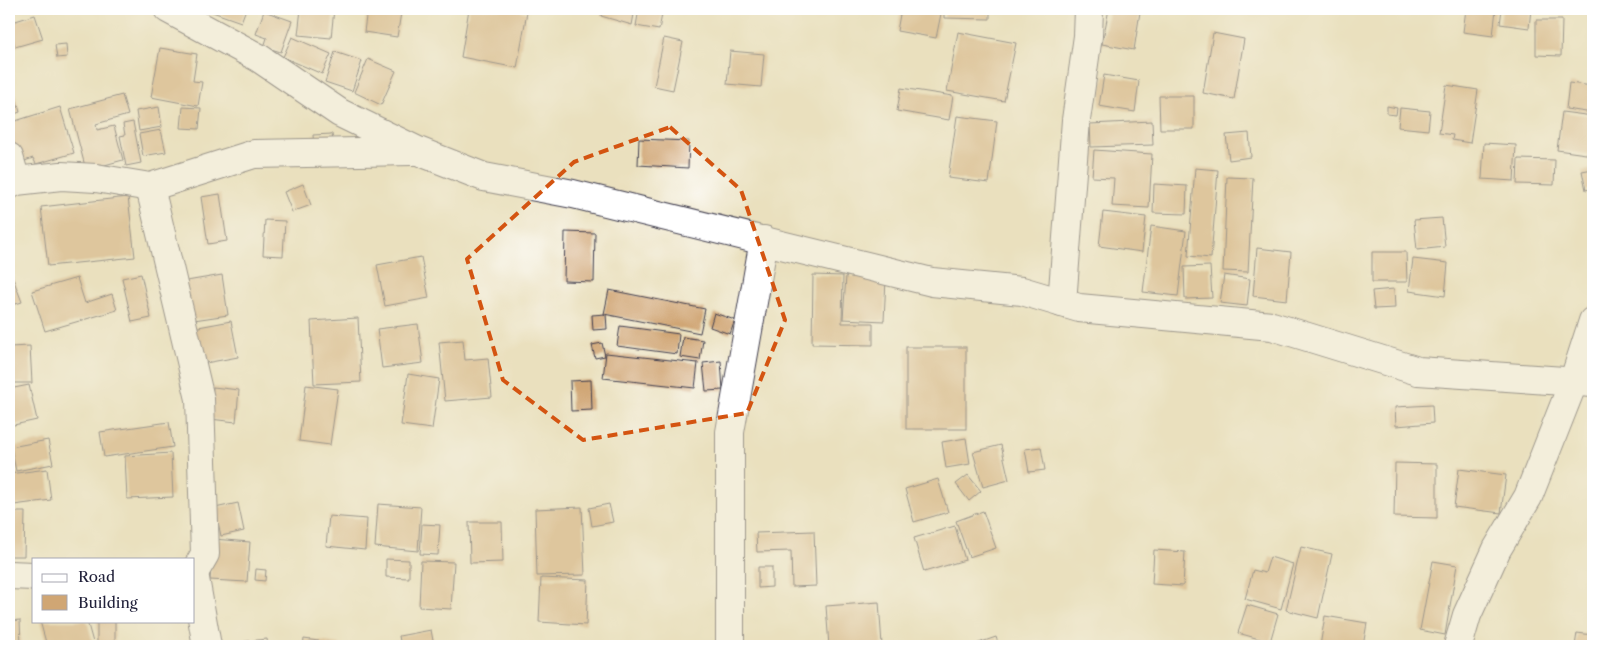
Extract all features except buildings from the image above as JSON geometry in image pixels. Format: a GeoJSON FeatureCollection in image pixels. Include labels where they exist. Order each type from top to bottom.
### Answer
{"type":"FeatureCollection","features":[{"type":"Feature","properties":{"kind":"street"},"geometry":{"type":"LineString","coordinates":[[168,9],[259,58],[340,113],[418,151],[484,177],[573,194],[932,282],[1022,292],[1079,308],[1272,326],[1418,372],[1583,383]]}},
{"type":"Feature","properties":{"kind":"street"},"geometry":{"type":"LineString","coordinates":[[1062,303],[1076,120],[1088,36],[1089,9]]}},
{"type":"Feature","properties":{"kind":"street"},"geometry":{"type":"LineString","coordinates":[[11,174],[96,178],[150,187],[254,154],[418,151]]}},
{"type":"Feature","properties":{"kind":"street"},"geometry":{"type":"LineString","coordinates":[[150,187],[200,399],[205,554],[195,571]]}},
{"type":"Feature","properties":{"kind":"street"},"geometry":{"type":"LineString","coordinates":[[730,646],[730,432],[764,240]]}},
{"type":"Feature","properties":{"kind":"street"},"geometry":{"type":"LineString","coordinates":[[1458,646],[1467,615],[1496,549],[1528,497],[1583,383],[1593,321]]}},
{"type":"Feature","properties":{"kind":"street"},"geometry":{"type":"LineString","coordinates":[[9,575],[32,576]]}},
{"type":"Feature","properties":{"kind":"street"},"geometry":{"type":"LineString","coordinates":[[195,579],[207,646]]}},
{"type":"Feature","properties":{"kind":"highlighted area"},"geometry":{"type":"Polygon","coordinates":[[[670,127],[741,190],[785,320],[747,413],[583,440],[503,380],[467,259],[574,162],[670,127]]]}}]}
